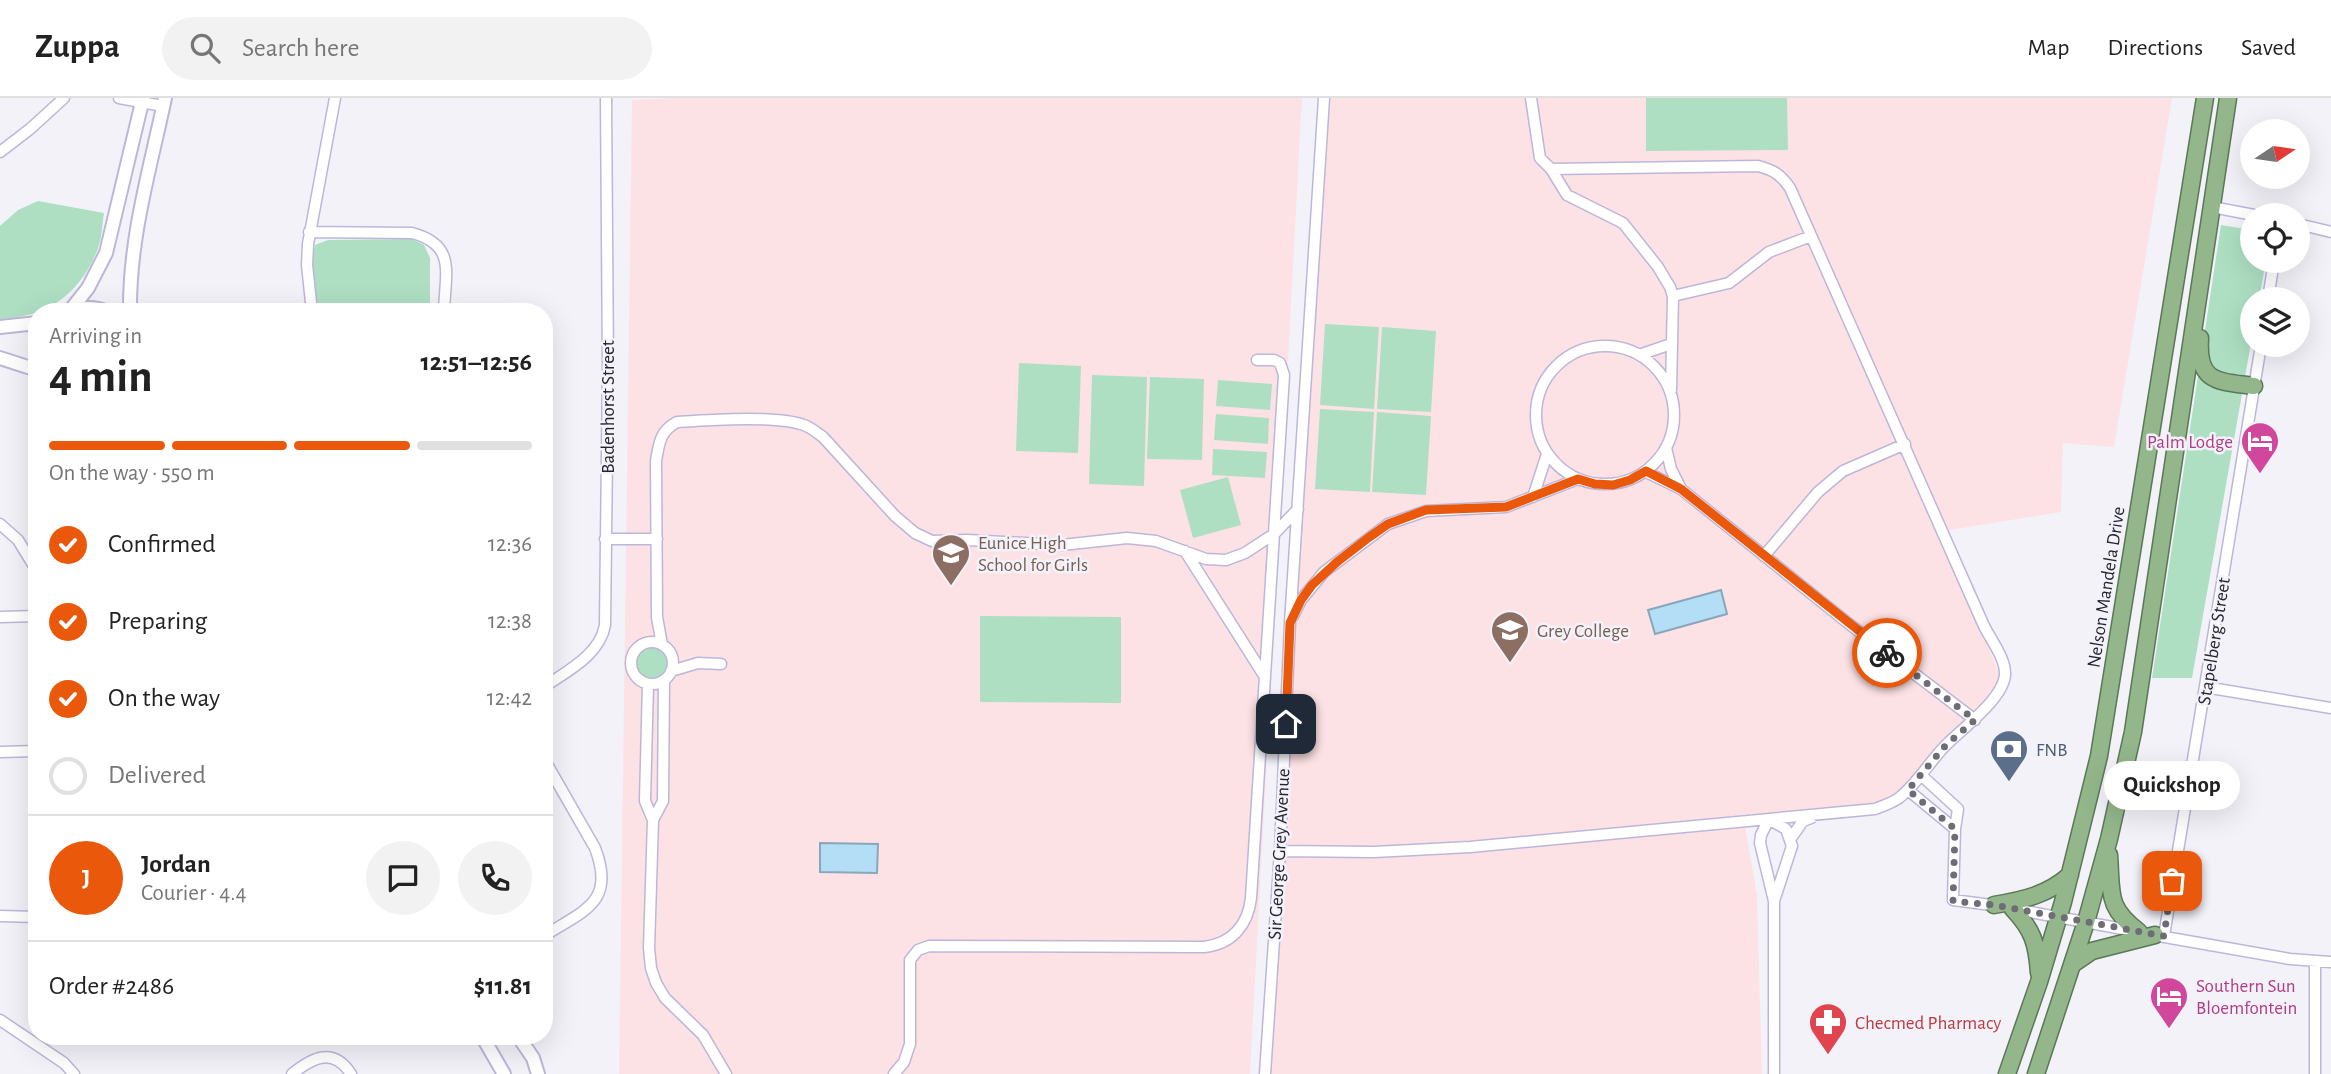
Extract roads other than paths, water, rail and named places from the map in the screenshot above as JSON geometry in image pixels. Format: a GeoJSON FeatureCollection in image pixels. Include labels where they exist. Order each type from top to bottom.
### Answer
{"type":"FeatureCollection","features":[{"type":"Feature","properties":{"kind":"highway"},"geometry":{"type":"LineString","coordinates":[[2194,169],[2189,154],[2189,142],[2195,98]]}},
{"type":"Feature","properties":{"kind":"highway","name":"Nelson Mandela Drive"},"geometry":{"type":"LineString","coordinates":[[2007,1074],[2059,916],[2099,756],[2205,98]]}},
{"type":"Feature","properties":{"kind":"highway"},"geometry":{"type":"LineString","coordinates":[[2036,1074],[2086,922],[2109,839],[2133,732],[2228,98]]}},
{"type":"Feature","properties":{"kind":"highway"},"geometry":{"type":"LineString","coordinates":[[2200,283],[2202,317],[2199,355],[2204,371],[2214,379],[2254,386]]}},
{"type":"Feature","properties":{"kind":"highway"},"geometry":{"type":"LineString","coordinates":[[2109,839],[2110,885],[2114,905],[2124,921],[2153,935]]}},
{"type":"Feature","properties":{"kind":"highway"},"geometry":{"type":"LineString","coordinates":[[1994,905],[2037,896],[2060,884],[2070,875]]}},
{"type":"Feature","properties":{"kind":"highway"},"geometry":{"type":"LineString","coordinates":[[2013,909],[2034,936],[2039,982]]}},
{"type":"Feature","properties":{"kind":"highway"},"geometry":{"type":"LineString","coordinates":[[2073,964],[2092,951],[2153,935]]}},
{"type":"Feature","properties":{"kind":"street"},"geometry":{"type":"LineString","coordinates":[[0,152],[39,122],[64,98]]}},
{"type":"Feature","properties":{"kind":"street"},"geometry":{"type":"LineString","coordinates":[[119,98],[164,102],[142,198],[131,272],[130,303]]}},
{"type":"Feature","properties":{"kind":"street"},"geometry":{"type":"LineString","coordinates":[[311,303],[307,265],[309,232],[335,98]]}},
{"type":"Feature","properties":{"kind":"street","name":"Badenhorst Street"},"geometry":{"type":"LineString","coordinates":[[553,681],[590,654],[603,637],[608,369],[606,98]]}},
{"type":"Feature","properties":{"kind":"street","name":"Sir George Grey Avenue"},"geometry":{"type":"LineString","coordinates":[[1265,1074],[1280,851],[1290,623],[1324,98]]}},
{"type":"Feature","properties":{"kind":"street"},"geometry":{"type":"LineString","coordinates":[[1531,98],[1540,158],[1551,169],[1567,195],[1623,223],[1658,267],[1673,296],[1671,394],[1674,421],[1666,448],[1657,461],[1630,480],[1613,485],[1595,484],[1566,473],[1548,454],[1539,435],[1535,414],[1542,386],[1559,363],[1584,349],[1598,346],[1626,349],[1639,355],[1658,372],[1671,394]]}},
{"type":"Feature","properties":{"kind":"street"},"geometry":{"type":"LineString","coordinates":[[76,303],[88,288],[106,253],[143,100]]}},
{"type":"Feature","properties":{"kind":"street"},"geometry":{"type":"LineString","coordinates":[[1280,851],[1374,852],[1434,849],[1875,809],[1895,800],[1908,790],[1945,746],[1975,720],[2002,686],[2004,664],[1984,626],[1790,188],[1781,175],[1758,166],[1551,169]]}},
{"type":"Feature","properties":{"kind":"street"},"geometry":{"type":"LineString","coordinates":[[2212,207],[2240,212]]}},
{"type":"Feature","properties":{"kind":"street"},"geometry":{"type":"LineString","coordinates":[[2310,227],[2331,232]]}},
{"type":"Feature","properties":{"kind":"street"},"geometry":{"type":"LineString","coordinates":[[309,232],[412,233],[426,237],[437,243],[443,252],[444,303]]}},
{"type":"Feature","properties":{"kind":"street"},"geometry":{"type":"LineString","coordinates":[[308,244],[329,233]]}},
{"type":"Feature","properties":{"kind":"street"},"geometry":{"type":"LineString","coordinates":[[1673,296],[1729,283],[1769,252],[1811,236]]}},
{"type":"Feature","properties":{"kind":"street"},"geometry":{"type":"LineString","coordinates":[[0,327],[28,324]]}},
{"type":"Feature","properties":{"kind":"street"},"geometry":{"type":"LineString","coordinates":[[1639,355],[1671,344]]}},
{"type":"Feature","properties":{"kind":"street","name":"Stapelberg Street"},"geometry":{"type":"LineString","coordinates":[[2153,935],[2206,687],[2259,357]]}},
{"type":"Feature","properties":{"kind":"street"},"geometry":{"type":"LineString","coordinates":[[0,358],[28,367]]}},
{"type":"Feature","properties":{"kind":"street"},"geometry":{"type":"LineString","coordinates":[[894,1074],[904,1062],[909,1044],[910,960],[918,950],[929,946],[1204,947],[1227,941],[1244,924],[1251,898],[1284,375],[1280,363],[1274,359],[1257,360]]}},
{"type":"Feature","properties":{"kind":"street"},"geometry":{"type":"LineString","coordinates":[[662,645],[657,617],[656,461],[660,438],[665,430],[677,422],[782,421],[803,424],[823,437],[895,516],[915,533],[932,541],[1062,545],[1127,538],[1156,541],[1206,559],[1226,560],[1245,553],[1274,534],[1299,509]]}},
{"type":"Feature","properties":{"kind":"street"},"geometry":{"type":"LineString","coordinates":[[1764,556],[1818,492],[1843,471],[1905,444]]}},
{"type":"Feature","properties":{"kind":"street"},"geometry":{"type":"LineString","coordinates":[[1666,448],[1671,469],[1681,489]]}},
{"type":"Feature","properties":{"kind":"street"},"geometry":{"type":"LineString","coordinates":[[1534,498],[1548,454]]}},
{"type":"Feature","properties":{"kind":"street"},"geometry":{"type":"LineString","coordinates":[[1646,471],[1681,489],[1848,623],[1975,720]]}},
{"type":"Feature","properties":{"kind":"street"},"geometry":{"type":"LineString","coordinates":[[1290,623],[1301,600],[1324,572],[1388,524],[1426,510],[1506,507],[1578,479]]}},
{"type":"Feature","properties":{"kind":"street"},"geometry":{"type":"LineString","coordinates":[[0,524],[18,540],[28,556]]}},
{"type":"Feature","properties":{"kind":"street"},"geometry":{"type":"LineString","coordinates":[[605,539],[657,539]]}},
{"type":"Feature","properties":{"kind":"street"},"geometry":{"type":"LineString","coordinates":[[1185,551],[1266,678]]}},
{"type":"Feature","properties":{"kind":"street"},"geometry":{"type":"LineString","coordinates":[[0,617],[28,616]]}},
{"type":"Feature","properties":{"kind":"street"},"geometry":{"type":"LineString","coordinates":[[649,642],[657,617]]}},
{"type":"Feature","properties":{"kind":"street"},"geometry":{"type":"LineString","coordinates":[[698,663],[657,683],[648,684],[638,680],[630,665],[634,651],[649,642],[662,645],[671,654],[698,663],[721,664]]}},
{"type":"Feature","properties":{"kind":"street"},"geometry":{"type":"LineString","coordinates":[[653,820],[663,800],[667,676],[673,661],[671,654]]}},
{"type":"Feature","properties":{"kind":"street"},"geometry":{"type":"LineString","coordinates":[[648,684],[645,801],[653,820],[649,948],[651,968],[665,998],[703,1035],[726,1074]]}},
{"type":"Feature","properties":{"kind":"street"},"geometry":{"type":"LineString","coordinates":[[2206,687],[2331,708]]}},
{"type":"Feature","properties":{"kind":"street"},"geometry":{"type":"LineString","coordinates":[[0,752],[28,751]]}},
{"type":"Feature","properties":{"kind":"street"},"geometry":{"type":"LineString","coordinates":[[553,775],[595,848],[601,862],[603,889],[595,901],[553,930]]}},
{"type":"Feature","properties":{"kind":"street"},"geometry":{"type":"LineString","coordinates":[[1921,775],[1958,809],[1953,901],[1994,905],[2153,935],[2331,962]]}},
{"type":"Feature","properties":{"kind":"street"},"geometry":{"type":"LineString","coordinates":[[1908,790],[1955,829]]}},
{"type":"Feature","properties":{"kind":"street"},"geometry":{"type":"LineString","coordinates":[[1791,838],[1803,821],[1815,816]]}},
{"type":"Feature","properties":{"kind":"street"},"geometry":{"type":"LineString","coordinates":[[1769,819],[1786,829],[1791,838],[1791,852],[1774,901]]}},
{"type":"Feature","properties":{"kind":"street"},"geometry":{"type":"LineString","coordinates":[[1769,819],[1760,843],[1774,901],[1774,1074]]}},
{"type":"Feature","properties":{"kind":"street"},"geometry":{"type":"LineString","coordinates":[[0,916],[28,916]]}},
{"type":"Feature","properties":{"kind":"street"},"geometry":{"type":"LineString","coordinates":[[2315,961],[2315,1074]]}},
{"type":"Feature","properties":{"kind":"street"},"geometry":{"type":"LineString","coordinates":[[1,1023],[28,1040]]}},
{"type":"Feature","properties":{"kind":"street"},"geometry":{"type":"LineString","coordinates":[[36,1045],[64,1063],[74,1074]]}},
{"type":"Feature","properties":{"kind":"street"},"geometry":{"type":"LineString","coordinates":[[487,1045],[504,1074]]}},
{"type":"Feature","properties":{"kind":"street"},"geometry":{"type":"LineString","coordinates":[[524,1045],[544,1074]]}},
{"type":"Feature","properties":{"kind":"street"},"geometry":{"type":"LineString","coordinates":[[292,1074],[314,1058],[326,1056],[347,1068],[351,1074]]}},
{"type":"Feature","properties":{"kind":"street"},"geometry":{"type":"LineString","coordinates":[[533,1058],[538,1074]]}},
{"type":"Feature","properties":{"kind":"street"},"geometry":{"type":"LineString","coordinates":[[60,1074],[64,1063]]}},
{"type":"Feature","properties":{"kind":"water"},"geometry":{"type":"Polygon","coordinates":[[[1721,590],[1727,614],[1655,634],[1648,610],[1721,590]]]}},
{"type":"Feature","properties":{"kind":"water"},"geometry":{"type":"Polygon","coordinates":[[[820,843],[878,844],[877,873],[820,872],[820,843]]]}},
{"type":"Feature","properties":{"kind":"place","name":"Palm Lodge"},"geometry":{"type":"Point","coordinates":[2260,475]}},
{"type":"Feature","properties":{"kind":"place","name":"Eunice High School for Girls"},"geometry":{"type":"Point","coordinates":[951,587]}},
{"type":"Feature","properties":{"kind":"place","name":"Grey College"},"geometry":{"type":"Point","coordinates":[1510,664]}},
{"type":"Feature","properties":{"kind":"place","name":"FNB"},"geometry":{"type":"Point","coordinates":[2009,783]}},
{"type":"Feature","properties":{"kind":"place","name":"Quickshop"},"geometry":{"type":"Point","coordinates":[2172,881]}},
{"type":"Feature","properties":{"kind":"place","name":"Southern Sun Bloemfontein"},"geometry":{"type":"Point","coordinates":[2169,1030]}},
{"type":"Feature","properties":{"kind":"place","name":"Checmed Pharmacy"},"geometry":{"type":"Point","coordinates":[1828,1056]}}]}
